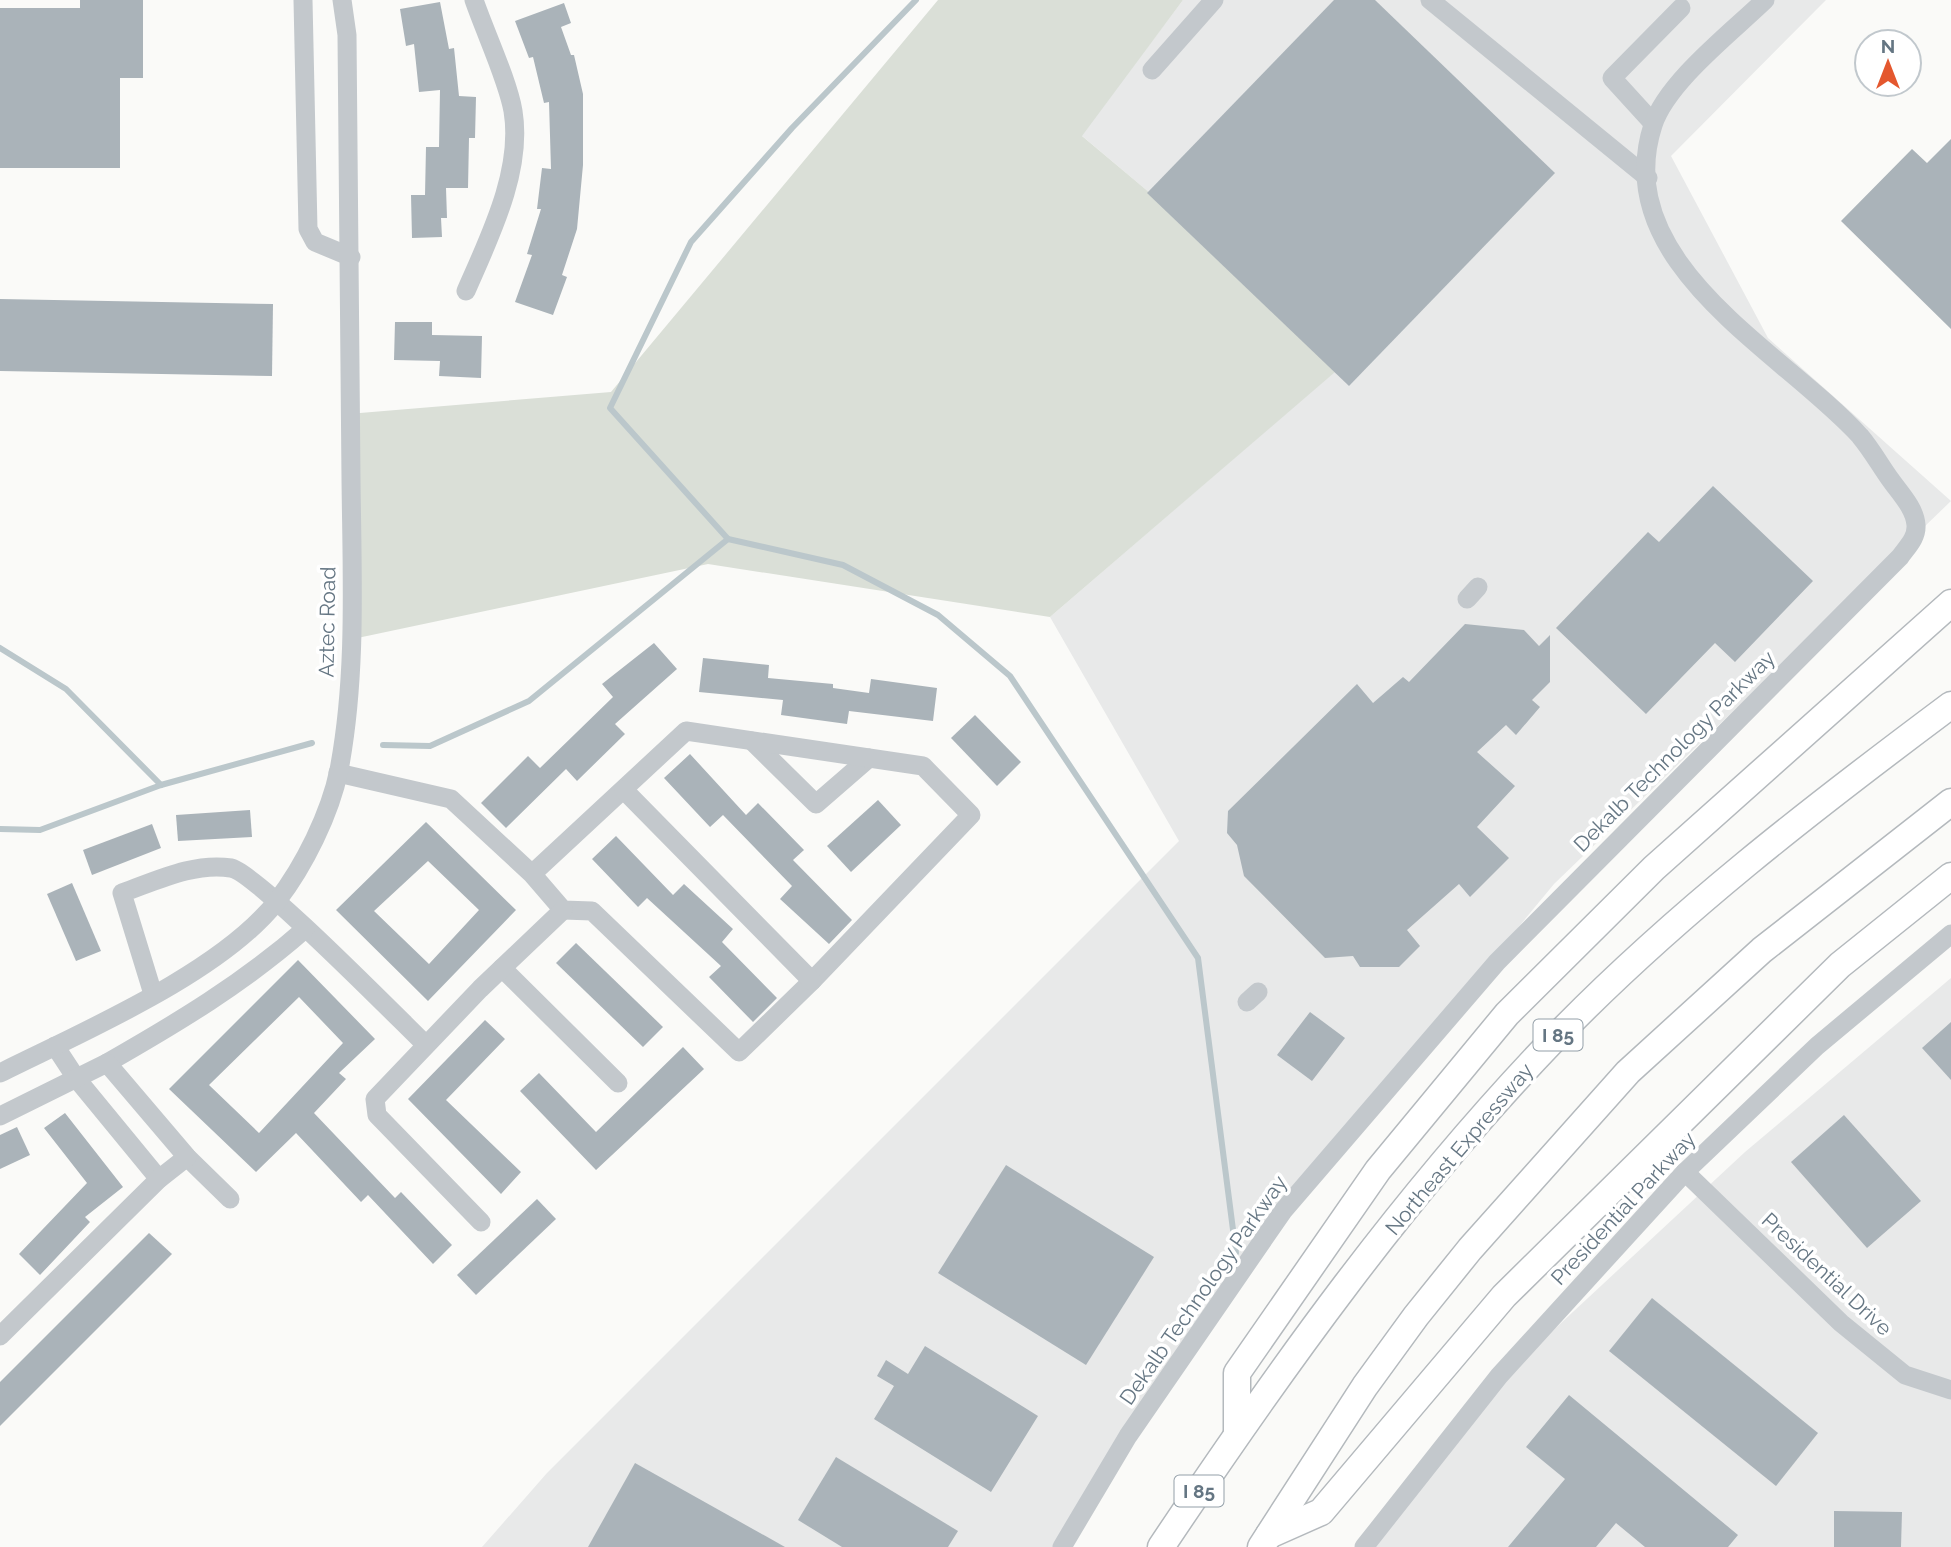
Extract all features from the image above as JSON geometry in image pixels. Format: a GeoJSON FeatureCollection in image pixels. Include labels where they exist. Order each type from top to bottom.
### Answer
{"type":"FeatureCollection","features":[{"type":"Feature","properties":{"kind":"highway"},"geometry":{"type":"LineString","coordinates":[[1237,1434],[1237,1373],[1378,1170],[1507,1014],[1654,868],[1951,603]]}},
{"type":"Feature","properties":{"kind":"highway","name":"Northeast Expressway"},"geometry":{"type":"LineString","coordinates":[[1161,1547],[1237,1434],[1413,1198],[1556,1038],[1720,886],[1823,800],[1951,705]]}},
{"type":"Feature","properties":{"kind":"highway"},"geometry":{"type":"LineString","coordinates":[[1265,1541],[1365,1386],[1416,1316],[1470,1249],[1628,1072],[1762,950],[1951,802]]}},
{"type":"Feature","properties":{"kind":"highway"},"geometry":{"type":"LineString","coordinates":[[1265,1541],[1321,1512],[1504,1296],[1840,965],[1951,876]]}},
{"type":"Feature","properties":{"kind":"street"},"geometry":{"type":"LineString","coordinates":[[303,0],[308,229],[314,242],[351,257]]}},
{"type":"Feature","properties":{"kind":"street","name":"Aztec Road"},"geometry":{"type":"LineString","coordinates":[[0,1073],[153,994],[217,957],[277,901],[307,856],[338,773],[347,709],[352,623],[351,257],[347,35],[342,0]]}},
{"type":"Feature","properties":{"kind":"street"},"geometry":{"type":"LineString","coordinates":[[466,291],[506,183],[515,144],[513,110],[474,0]]}},
{"type":"Feature","properties":{"kind":"street"},"geometry":{"type":"LineString","coordinates":[[1152,70],[1214,0]]}},
{"type":"Feature","properties":{"kind":"street"},"geometry":{"type":"LineString","coordinates":[[1430,0],[1648,178]]}},
{"type":"Feature","properties":{"kind":"street","name":"Dekalb Technology Parkway"},"geometry":{"type":"LineString","coordinates":[[1062,1547],[1128,1436],[1283,1211],[1497,962],[1900,557],[1914,539],[1916,524],[1911,509],[1860,436],[1721,313],[1675,258],[1649,200],[1646,155],[1653,123],[1669,93],[1765,0]]}},
{"type":"Feature","properties":{"kind":"street"},"geometry":{"type":"LineString","coordinates":[[1653,123],[1625,96],[1612,78],[1682,8]]}},
{"type":"Feature","properties":{"kind":"street"},"geometry":{"type":"LineString","coordinates":[[481,1222],[377,1115],[375,1099],[502,968],[563,910],[592,911],[739,1052],[812,981],[971,815],[923,766],[686,731],[531,874]]}},
{"type":"Feature","properties":{"kind":"street"},"geometry":{"type":"LineString","coordinates":[[752,741],[816,804],[869,758]]}},
{"type":"Feature","properties":{"kind":"street"},"geometry":{"type":"LineString","coordinates":[[338,773],[450,799],[531,874],[563,910]]}},
{"type":"Feature","properties":{"kind":"street"},"geometry":{"type":"LineString","coordinates":[[624,790],[812,981]]}},
{"type":"Feature","properties":{"kind":"street"},"geometry":{"type":"LineString","coordinates":[[153,994],[122,893],[190,869],[233,868],[277,901],[426,1045]]}},
{"type":"Feature","properties":{"kind":"street"},"geometry":{"type":"LineString","coordinates":[[0,1116],[107,1063],[184,1019],[263,966],[305,929]]}},
{"type":"Feature","properties":{"kind":"street","name":"Presidential Parkway"},"geometry":{"type":"LineString","coordinates":[[1364,1547],[1499,1376],[1685,1172],[1817,1046],[1951,934]]}},
{"type":"Feature","properties":{"kind":"street"},"geometry":{"type":"LineString","coordinates":[[502,968],[618,1083]]}},
{"type":"Feature","properties":{"kind":"street"},"geometry":{"type":"LineString","coordinates":[[55,1045],[76,1078],[159,1179]]}},
{"type":"Feature","properties":{"kind":"street"},"geometry":{"type":"LineString","coordinates":[[107,1063],[187,1157],[230,1199]]}},
{"type":"Feature","properties":{"kind":"street"},"geometry":{"type":"LineString","coordinates":[[1,1332],[159,1179],[187,1157]]}},
{"type":"Feature","properties":{"kind":"street","name":"Presidential Drive"},"geometry":{"type":"LineString","coordinates":[[1685,1172],[1852,1332],[1905,1375],[1951,1390]]}},
{"type":"Feature","properties":{"kind":"shaded area"},"geometry":{"type":"Polygon","coordinates":[[[938,0],[1183,0],[1082,136],[1349,360],[1050,617],[708,564],[348,640],[348,414],[611,392],[938,0]]]}},
{"type":"Feature","properties":{"kind":"shaded area"},"geometry":{"type":"Polygon","coordinates":[[[1183,0],[1826,0],[1671,156],[1768,338],[1951,501],[1554,884],[1351,1130],[1057,1547],[482,1547],[547,1473],[1179,841],[1050,617],[1348,360],[1081,135],[1183,0]]]}},
{"type":"Feature","properties":{"kind":"shaded area"},"geometry":{"type":"Polygon","coordinates":[[[1951,978],[1951,1547],[1364,1547],[1447,1429],[1745,1152],[1951,978]]]}},
{"type":"Feature","properties":{"kind":"building"},"geometry":{"type":"Polygon","coordinates":[[[80,0],[143,0],[143,78],[120,78],[120,168],[0,168],[0,8],[80,8],[80,0]]]}},
{"type":"Feature","properties":{"kind":"building"},"geometry":{"type":"Polygon","coordinates":[[[1334,0],[1375,0],[1555,173],[1349,386],[1147,193],[1334,0]]]}},
{"type":"Feature","properties":{"kind":"building"},"geometry":{"type":"Polygon","coordinates":[[[440,2],[449,49],[454,48],[459,96],[476,97],[475,138],[469,138],[468,188],[446,188],[447,218],[441,218],[442,237],[412,238],[411,195],[425,195],[426,147],[439,147],[440,90],[419,92],[414,44],[406,46],[400,9],[440,2]]]}},
{"type":"Feature","properties":{"kind":"building"},"geometry":{"type":"Polygon","coordinates":[[[564,3],[571,23],[561,27],[571,55],[574,55],[583,94],[583,165],[577,229],[562,275],[567,277],[553,315],[515,302],[532,255],[527,254],[541,209],[537,209],[542,168],[551,169],[549,102],[544,103],[533,57],[529,58],[515,21],[564,3]]]}},
{"type":"Feature","properties":{"kind":"building"},"geometry":{"type":"Polygon","coordinates":[[[1951,139],[1951,329],[1841,221],[1912,149],[1927,163],[1951,139]]]}},
{"type":"Feature","properties":{"kind":"building"},"geometry":{"type":"Polygon","coordinates":[[[0,299],[273,304],[272,376],[0,371],[0,299]]]}},
{"type":"Feature","properties":{"kind":"building"},"geometry":{"type":"Polygon","coordinates":[[[395,322],[432,322],[432,335],[482,336],[481,378],[439,376],[440,361],[394,360],[395,322]]]}},
{"type":"Feature","properties":{"kind":"building"},"geometry":{"type":"Polygon","coordinates":[[[1713,486],[1813,581],[1735,662],[1715,643],[1646,714],[1556,628],[1648,532],[1659,542],[1713,486]]]}},
{"type":"Feature","properties":{"kind":"building"},"geometry":{"type":"Polygon","coordinates":[[[1465,624],[1524,630],[1539,646],[1550,635],[1550,682],[1532,700],[1540,707],[1516,735],[1506,725],[1477,752],[1515,786],[1477,827],[1509,858],[1470,897],[1459,884],[1407,930],[1420,946],[1399,967],[1360,967],[1353,956],[1325,958],[1244,876],[1237,845],[1227,833],[1228,811],[1357,684],[1373,703],[1403,677],[1409,682],[1465,624]]]}},
{"type":"Feature","properties":{"kind":"building"},"geometry":{"type":"Polygon","coordinates":[[[654,643],[677,669],[615,724],[625,734],[577,781],[566,769],[506,828],[481,803],[528,756],[540,768],[613,697],[602,684],[654,643]]]}},
{"type":"Feature","properties":{"kind":"building"},"geometry":{"type":"Polygon","coordinates":[[[703,658],[769,665],[768,678],[833,684],[833,688],[869,693],[871,679],[937,688],[933,721],[849,711],[847,724],[781,715],[783,700],[699,692],[703,658]]]}},
{"type":"Feature","properties":{"kind":"building"},"geometry":{"type":"Polygon","coordinates":[[[975,715],[1021,762],[997,786],[951,738],[975,715]]]}},
{"type":"Feature","properties":{"kind":"building"},"geometry":{"type":"Polygon","coordinates":[[[690,754],[746,815],[758,803],[804,850],[793,860],[852,920],[829,944],[780,899],[792,886],[723,815],[710,827],[664,778],[690,754]]]}},
{"type":"Feature","properties":{"kind":"building"},"geometry":{"type":"Polygon","coordinates":[[[878,800],[901,825],[851,872],[827,846],[878,800]]]}},
{"type":"Feature","properties":{"kind":"building"},"geometry":{"type":"Polygon","coordinates":[[[250,810],[252,837],[178,841],[176,815],[250,810]]]}},
{"type":"Feature","properties":{"kind":"building"},"geometry":{"type":"Polygon","coordinates":[[[426,822],[516,910],[428,1001],[336,910],[426,822]],[[428,861],[374,911],[429,964],[479,910],[428,861]]]}},
{"type":"Feature","properties":{"kind":"building"},"geometry":{"type":"Polygon","coordinates":[[[152,824],[161,848],[92,875],[83,850],[152,824]]]}},
{"type":"Feature","properties":{"kind":"building"},"geometry":{"type":"Polygon","coordinates":[[[616,836],[673,895],[684,884],[733,929],[722,942],[777,998],[753,1022],[709,977],[721,966],[647,898],[638,907],[592,859],[616,836]]]}},
{"type":"Feature","properties":{"kind":"building"},"geometry":{"type":"Polygon","coordinates":[[[72,883],[101,951],[76,961],[47,894],[72,883]]]}},
{"type":"Feature","properties":{"kind":"building"},"geometry":{"type":"Polygon","coordinates":[[[576,943],[663,1027],[643,1047],[556,963],[576,943]]]}},
{"type":"Feature","properties":{"kind":"building"},"geometry":{"type":"Polygon","coordinates":[[[298,960],[375,1039],[339,1073],[346,1079],[314,1113],[395,1198],[401,1192],[452,1245],[433,1264],[368,1195],[361,1202],[296,1133],[256,1172],[169,1089],[298,960]],[[299,997],[209,1085],[259,1133],[343,1043],[299,997]]]}},
{"type":"Feature","properties":{"kind":"building"},"geometry":{"type":"Polygon","coordinates":[[[1310,1012],[1345,1038],[1312,1081],[1277,1055],[1310,1012]]]}},
{"type":"Feature","properties":{"kind":"building"},"geometry":{"type":"Polygon","coordinates":[[[485,1020],[505,1039],[446,1100],[521,1172],[501,1194],[408,1099],[485,1020]]]}},
{"type":"Feature","properties":{"kind":"building"},"geometry":{"type":"Polygon","coordinates":[[[1951,1022],[1951,1080],[1922,1048],[1951,1022]]]}},
{"type":"Feature","properties":{"kind":"building"},"geometry":{"type":"Polygon","coordinates":[[[683,1047],[704,1069],[596,1170],[520,1091],[539,1073],[596,1132],[683,1047]]]}},
{"type":"Feature","properties":{"kind":"building"},"geometry":{"type":"Polygon","coordinates":[[[65,1113],[123,1187],[85,1217],[90,1222],[40,1275],[19,1254],[87,1183],[44,1128],[65,1113]]]}},
{"type":"Feature","properties":{"kind":"building"},"geometry":{"type":"Polygon","coordinates":[[[1844,1115],[1921,1201],[1867,1248],[1791,1162],[1844,1115]]]}},
{"type":"Feature","properties":{"kind":"building"},"geometry":{"type":"Polygon","coordinates":[[[17,1127],[30,1155],[0,1169],[0,1135],[17,1127]]]}},
{"type":"Feature","properties":{"kind":"building"},"geometry":{"type":"Polygon","coordinates":[[[1006,1165],[1154,1257],[1086,1365],[938,1273],[1006,1165]]]}},
{"type":"Feature","properties":{"kind":"building"},"geometry":{"type":"Polygon","coordinates":[[[537,1199],[556,1219],[476,1295],[457,1275],[537,1199]]]}},
{"type":"Feature","properties":{"kind":"building"},"geometry":{"type":"Polygon","coordinates":[[[149,1233],[172,1254],[0,1426],[0,1382],[149,1233]]]}},
{"type":"Feature","properties":{"kind":"building"},"geometry":{"type":"Polygon","coordinates":[[[1652,1298],[1818,1433],[1776,1486],[1609,1351],[1652,1298]]]}},
{"type":"Feature","properties":{"kind":"building"},"geometry":{"type":"Polygon","coordinates":[[[925,1346],[1038,1416],[991,1492],[874,1419],[894,1386],[877,1376],[886,1360],[908,1374],[925,1346]]]}},
{"type":"Feature","properties":{"kind":"building"},"geometry":{"type":"Polygon","coordinates":[[[1569,1395],[1738,1535],[1728,1547],[1645,1547],[1616,1523],[1596,1547],[1508,1547],[1565,1479],[1526,1447],[1569,1395]]]}},
{"type":"Feature","properties":{"kind":"building"},"geometry":{"type":"Polygon","coordinates":[[[836,1457],[958,1531],[948,1547],[842,1547],[798,1520],[836,1457]]]}},
{"type":"Feature","properties":{"kind":"building"},"geometry":{"type":"Polygon","coordinates":[[[635,1463],[785,1547],[588,1547],[635,1463]]]}},
{"type":"Feature","properties":{"kind":"building"},"geometry":{"type":"Polygon","coordinates":[[[1834,1511],[1902,1512],[1901,1547],[1834,1547],[1834,1511]]]}},
{"type":"Feature","properties":{"kind":"waterway"},"geometry":{"type":"LineString","coordinates":[[916,0],[792,128],[691,242],[610,408],[728,539],[843,565],[938,615],[1010,676],[1198,958],[1236,1253]]}},
{"type":"Feature","properties":{"kind":"waterway"},"geometry":{"type":"LineString","coordinates":[[383,745],[430,746],[529,701],[728,539]]}},
{"type":"Feature","properties":{"kind":"waterway"},"geometry":{"type":"LineString","coordinates":[[0,648],[66,689],[161,785]]}},
{"type":"Feature","properties":{"kind":"waterway"},"geometry":{"type":"LineString","coordinates":[[0,829],[40,830],[161,785],[312,743]]}}]}
